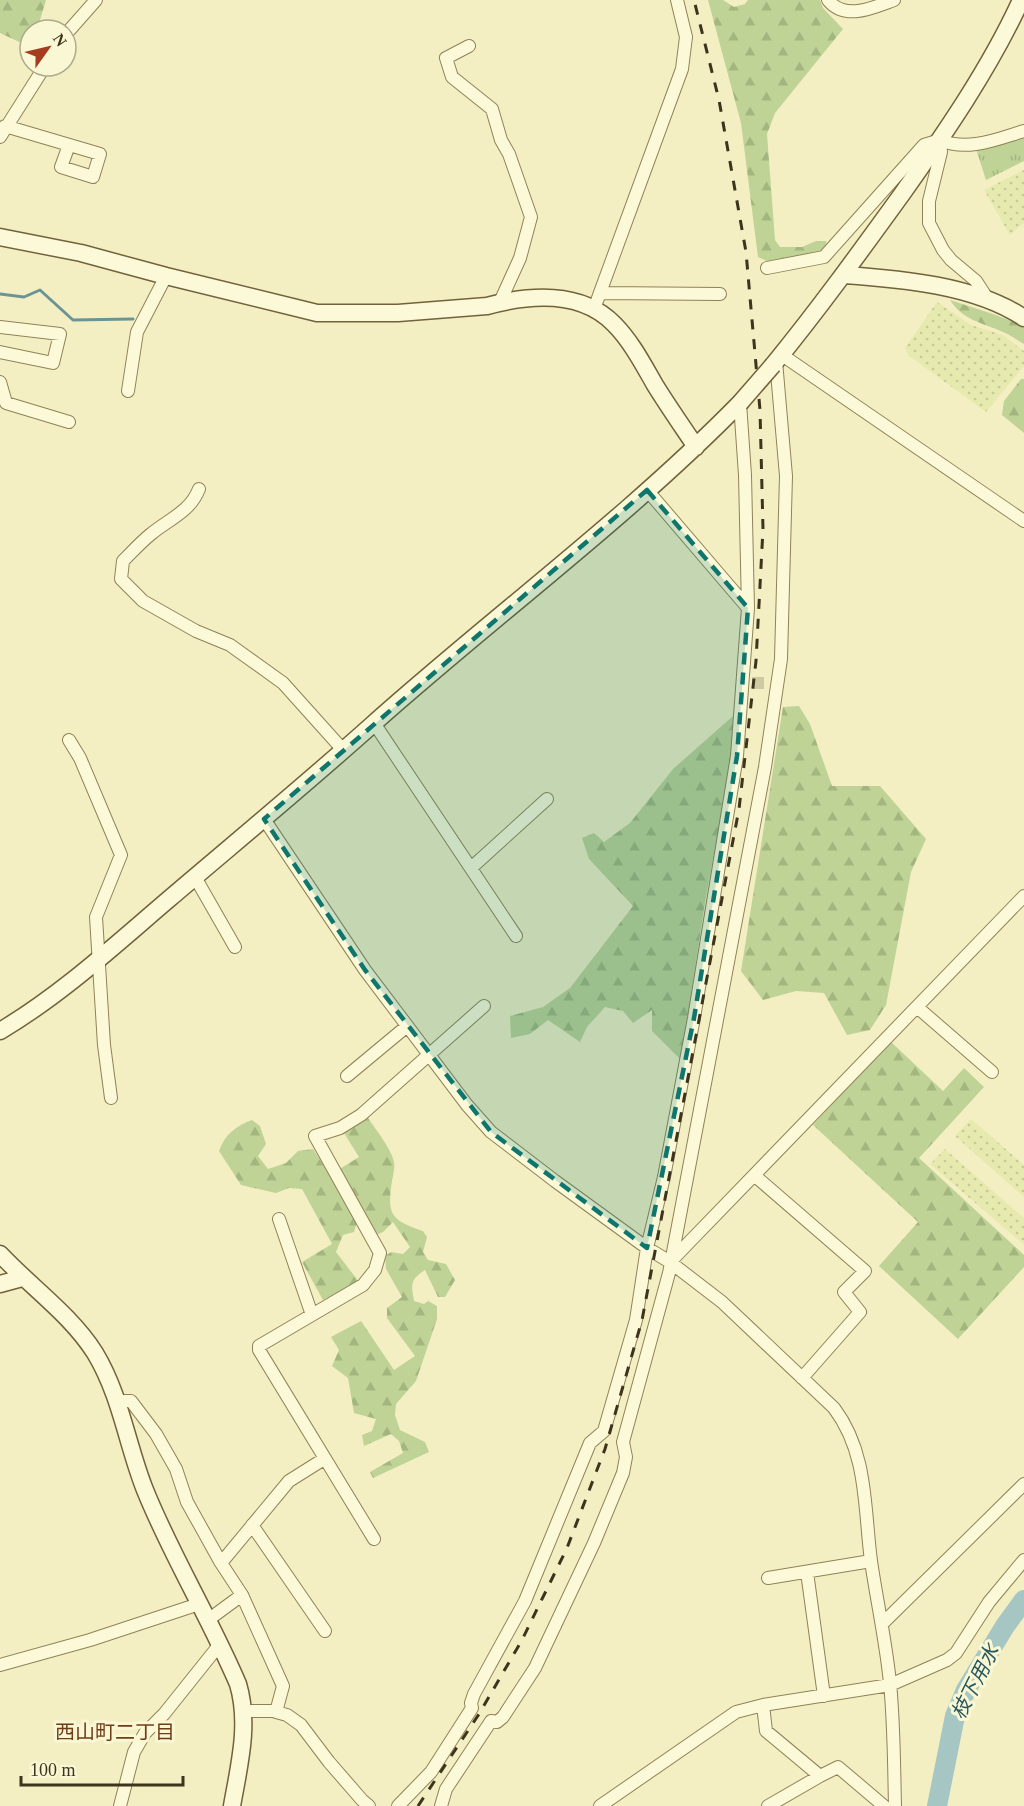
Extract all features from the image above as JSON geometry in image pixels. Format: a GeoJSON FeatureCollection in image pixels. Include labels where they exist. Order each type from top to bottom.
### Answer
{"type":"FeatureCollection","features":[{"type":"Feature","properties":{"kind":"street"},"geometry":{"type":"LineString","coordinates":[[78,20],[96,0]]}},
{"type":"Feature","properties":{"kind":"street"},"geometry":{"type":"LineString","coordinates":[[598,301],[682,69],[686,37],[677,0]]}},
{"type":"Feature","properties":{"kind":"street"},"geometry":{"type":"LineString","coordinates":[[828,0],[839,10],[863,11],[894,0]]}},
{"type":"Feature","properties":{"kind":"street"},"geometry":{"type":"LineString","coordinates":[[0,1031],[25,1017],[100,958],[647,490],[740,404],[844,275],[940,140],[1004,36],[1021,0]]}},
{"type":"Feature","properties":{"kind":"street"},"geometry":{"type":"LineString","coordinates":[[469,46],[446,58],[452,77],[492,109],[501,140],[509,154],[531,217],[520,258],[500,302]]}},
{"type":"Feature","properties":{"kind":"street"},"geometry":{"type":"LineString","coordinates":[[37,78],[3,132],[69,145]]}},
{"type":"Feature","properties":{"kind":"street"},"geometry":{"type":"LineString","coordinates":[[767,268],[824,257],[924,145],[940,140],[949,144],[975,145],[1024,131]]}},
{"type":"Feature","properties":{"kind":"street"},"geometry":{"type":"LineString","coordinates":[[940,140],[941,152],[929,201],[929,223],[943,250],[951,260],[976,281],[989,301]]}},
{"type":"Feature","properties":{"kind":"street"},"geometry":{"type":"LineString","coordinates":[[0,237],[81,253],[317,313],[398,313],[560,298],[579,302],[720,294]]}},
{"type":"Feature","properties":{"kind":"street"},"geometry":{"type":"LineString","coordinates":[[844,275],[946,288],[989,301],[1024,318]]}},
{"type":"Feature","properties":{"kind":"street"},"geometry":{"type":"LineString","coordinates":[[128,391],[136,332],[166,276]]}},
{"type":"Feature","properties":{"kind":"street"},"geometry":{"type":"LineString","coordinates":[[598,301],[633,347],[696,447]]}},
{"type":"Feature","properties":{"kind":"street"},"geometry":{"type":"LineString","coordinates":[[0,327],[60,334],[52,363],[0,352]]}},
{"type":"Feature","properties":{"kind":"street"},"geometry":{"type":"LineString","coordinates":[[777,360],[1024,521]]}},
{"type":"Feature","properties":{"kind":"street"},"geometry":{"type":"LineString","coordinates":[[441,1806],[446,1789],[492,1721],[497,1722],[504,1717],[535,1668],[594,1543],[623,1473],[626,1457],[623,1442],[669,1273],[765,767],[772,683],[781,659],[786,476],[777,360]]}},
{"type":"Feature","properties":{"kind":"street"},"geometry":{"type":"LineString","coordinates":[[0,382],[6,404],[69,422]]}},
{"type":"Feature","properties":{"kind":"street"},"geometry":{"type":"LineString","coordinates":[[398,1806],[430,1772],[472,1708],[474,1694],[525,1601],[590,1443],[604,1431],[636,1320],[647,1248],[664,1177],[695,1007],[738,756],[748,682],[746,475],[740,404]]}},
{"type":"Feature","properties":{"kind":"street"},"geometry":{"type":"LineString","coordinates":[[199,489],[194,500],[182,513],[151,534],[123,561],[122,579],[143,601],[196,631],[230,645],[283,683],[344,751]]}},
{"type":"Feature","properties":{"kind":"street"},"geometry":{"type":"LineString","coordinates":[[647,490],[748,608]]}},
{"type":"Feature","properties":{"kind":"street"},"geometry":{"type":"LineString","coordinates":[[374,723],[516,936]]}},
{"type":"Feature","properties":{"kind":"street"},"geometry":{"type":"LineString","coordinates":[[69,740],[80,758],[121,855],[96,917],[104,1045],[111,1098]]}},
{"type":"Feature","properties":{"kind":"street"},"geometry":{"type":"LineString","coordinates":[[471,868],[547,799]]}},
{"type":"Feature","properties":{"kind":"street"},"geometry":{"type":"LineString","coordinates":[[264,819],[406,1027],[467,1105],[501,1141],[722,1302],[834,1408],[854,1441],[865,1491],[871,1561],[883,1623],[890,1685],[895,1806]]}},
{"type":"Feature","properties":{"kind":"street"},"geometry":{"type":"LineString","coordinates":[[195,877],[235,947]]}},
{"type":"Feature","properties":{"kind":"street"},"geometry":{"type":"LineString","coordinates":[[670,1262],[1024,896]]}},
{"type":"Feature","properties":{"kind":"street"},"geometry":{"type":"LineString","coordinates":[[374,1539],[258,1350],[259,1346],[363,1285],[375,1270],[380,1252],[315,1136],[340,1128],[361,1115],[484,1006]]}},
{"type":"Feature","properties":{"kind":"street"},"geometry":{"type":"LineString","coordinates":[[917,1006],[992,1072]]}},
{"type":"Feature","properties":{"kind":"street"},"geometry":{"type":"LineString","coordinates":[[348,1076],[406,1027]]}},
{"type":"Feature","properties":{"kind":"street"},"geometry":{"type":"LineString","coordinates":[[754,1175],[865,1271],[844,1292],[860,1311],[802,1378]]}},
{"type":"Feature","properties":{"kind":"street"},"geometry":{"type":"LineString","coordinates":[[279,1219],[312,1315]]}},
{"type":"Feature","properties":{"kind":"street"},"geometry":{"type":"LineString","coordinates":[[0,1254],[22,1278],[55,1306],[94,1352],[111,1383],[145,1490],[238,1684],[244,1711],[232,1806]]}},
{"type":"Feature","properties":{"kind":"street"},"geometry":{"type":"LineString","coordinates":[[0,1284],[22,1278]]}},
{"type":"Feature","properties":{"kind":"street"},"geometry":{"type":"LineString","coordinates":[[117,1401],[131,1401],[156,1434],[176,1469],[187,1502],[242,1595],[283,1686],[277,1711]]}},
{"type":"Feature","properties":{"kind":"street"},"geometry":{"type":"LineString","coordinates":[[221,1563],[289,1481],[324,1459]]}},
{"type":"Feature","properties":{"kind":"street"},"geometry":{"type":"LineString","coordinates":[[883,1623],[1024,1484]]}},
{"type":"Feature","properties":{"kind":"street"},"geometry":{"type":"LineString","coordinates":[[252,1525],[325,1631]]}},
{"type":"Feature","properties":{"kind":"street"},"geometry":{"type":"LineString","coordinates":[[600,1806],[728,1716],[763,1706],[890,1685],[952,1657],[989,1602],[1024,1560]]}},
{"type":"Feature","properties":{"kind":"street"},"geometry":{"type":"LineString","coordinates":[[768,1578],[871,1561]]}},
{"type":"Feature","properties":{"kind":"street"},"geometry":{"type":"LineString","coordinates":[[807,1572],[824,1696]]}},
{"type":"Feature","properties":{"kind":"street"},"geometry":{"type":"LineString","coordinates":[[208,1620],[242,1595]]}},
{"type":"Feature","properties":{"kind":"street"},"geometry":{"type":"LineString","coordinates":[[0,1665],[90,1640],[199,1604]]}},
{"type":"Feature","properties":{"kind":"street"},"geometry":{"type":"LineString","coordinates":[[120,1806],[134,1752],[145,1732],[179,1696],[220,1644]]}},
{"type":"Feature","properties":{"kind":"street"},"geometry":{"type":"LineString","coordinates":[[763,1706],[766,1731],[820,1776]]}},
{"type":"Feature","properties":{"kind":"street"},"geometry":{"type":"LineString","coordinates":[[244,1711],[277,1711],[301,1725],[329,1762],[369,1806]]}},
{"type":"Feature","properties":{"kind":"street"},"geometry":{"type":"LineString","coordinates":[[768,1806],[838,1767],[884,1806]]}},
{"type":"Feature","properties":{"kind":"highlighted area"},"geometry":{"type":"Polygon","coordinates":[[[647,490],[748,608],[737,756],[694,1018],[647,1248],[491,1132],[365,970],[264,819],[647,490]]]}},
{"type":"Feature","properties":{"kind":"green space"},"geometry":{"type":"Polygon","coordinates":[[[0,0],[46,0],[41,18],[18,18],[18,41],[0,33],[0,0]]]}},
{"type":"Feature","properties":{"kind":"green space"},"geometry":{"type":"Polygon","coordinates":[[[708,0],[723,0],[734,7],[745,4],[748,0],[820,0],[823,8],[843,29],[775,113],[767,134],[775,240],[780,247],[802,247],[816,241],[826,241],[827,249],[818,254],[771,263],[758,257],[741,123],[708,0]]]}},
{"type":"Feature","properties":{"kind":"green space"},"geometry":{"type":"Polygon","coordinates":[[[1024,135],[1024,161],[986,180],[976,149],[1024,135]]]}},
{"type":"Feature","properties":{"kind":"green space"},"geometry":{"type":"Polygon","coordinates":[[[1024,170],[1024,223],[1010,235],[984,190],[1024,170]]]}},
{"type":"Feature","properties":{"kind":"green space"},"geometry":{"type":"Polygon","coordinates":[[[950,300],[1014,322],[1024,328],[1024,344],[1006,333],[967,317],[950,300]]]}},
{"type":"Feature","properties":{"kind":"green space"},"geometry":{"type":"Polygon","coordinates":[[[937,302],[971,325],[1003,335],[1024,351],[1024,366],[986,412],[908,355],[905,348],[937,302]]]}},
{"type":"Feature","properties":{"kind":"green space"},"geometry":{"type":"Polygon","coordinates":[[[1021,379],[1024,379],[1024,433],[1002,415],[1004,401],[1021,379]]]}},
{"type":"Feature","properties":{"kind":"green space"},"geometry":{"type":"Polygon","coordinates":[[[799,706],[810,724],[832,786],[880,786],[926,839],[911,872],[886,1005],[870,1030],[847,1035],[824,993],[796,991],[763,1000],[741,971],[783,707],[799,706]]]}},
{"type":"Feature","properties":{"kind":"green space"},"geometry":{"type":"Polygon","coordinates":[[[733,716],[731,762],[705,902],[681,1060],[652,1031],[652,1010],[633,1023],[623,1011],[605,1007],[587,1027],[580,1042],[548,1020],[530,1034],[511,1038],[510,1016],[543,1007],[570,988],[633,906],[589,859],[582,838],[594,833],[604,842],[630,823],[673,769],[733,716]]]}},
{"type":"Feature","properties":{"kind":"green space"},"geometry":{"type":"Polygon","coordinates":[[[890,1041],[943,1091],[964,1068],[984,1087],[919,1158],[1024,1255],[1024,1267],[958,1339],[879,1266],[918,1222],[813,1125],[890,1041]]]}},
{"type":"Feature","properties":{"kind":"green space"},"geometry":{"type":"Polygon","coordinates":[[[368,1118],[387,1145],[394,1162],[390,1201],[393,1214],[404,1223],[423,1231],[427,1237],[423,1252],[428,1260],[446,1264],[455,1280],[445,1297],[438,1297],[425,1270],[414,1280],[412,1286],[414,1301],[424,1304],[428,1301],[437,1306],[437,1319],[416,1381],[396,1404],[395,1415],[400,1430],[425,1442],[429,1452],[373,1478],[370,1472],[403,1453],[399,1441],[391,1434],[364,1446],[362,1435],[372,1431],[376,1419],[354,1413],[348,1378],[332,1366],[339,1350],[331,1337],[361,1321],[394,1370],[415,1356],[387,1318],[387,1308],[402,1297],[386,1269],[385,1256],[391,1252],[403,1254],[410,1247],[393,1222],[383,1232],[376,1235],[338,1170],[359,1157],[344,1133],[347,1128],[368,1118]]]}},
{"type":"Feature","properties":{"kind":"green space"},"geometry":{"type":"Polygon","coordinates":[[[971,1119],[1024,1165],[1024,1197],[955,1136],[971,1119]]]}},
{"type":"Feature","properties":{"kind":"green space"},"geometry":{"type":"Polygon","coordinates":[[[252,1120],[260,1126],[266,1144],[258,1156],[268,1169],[286,1163],[298,1151],[313,1149],[358,1219],[354,1232],[343,1235],[336,1252],[359,1282],[323,1300],[302,1262],[332,1244],[302,1189],[289,1188],[276,1193],[241,1185],[219,1151],[224,1140],[232,1131],[252,1120]]]}},
{"type":"Feature","properties":{"kind":"green space"},"geometry":{"type":"Polygon","coordinates":[[[945,1149],[1024,1218],[1024,1245],[930,1164],[945,1149]]]}},
{"type":"Feature","properties":{"kind":"waterway"},"geometry":{"type":"LineString","coordinates":[[0,294],[24,297],[40,290],[73,320],[133,319]]}},
{"type":"Feature","properties":{"kind":"waterway","name":"枝下用水"},"geometry":{"type":"LineString","coordinates":[[937,1806],[955,1716],[966,1690],[1005,1626],[1024,1600]]}},
{"type":"Feature","properties":{"kind":"tunnel"},"geometry":{"type":"LineString","coordinates":[[752,683],[766,683]]}},
{"type":"Feature","properties":{"kind":"railway"},"geometry":{"type":"LineString","coordinates":[[418,1806],[479,1714],[522,1640],[567,1548],[605,1449],[642,1320],[739,809],[756,661],[763,529],[760,410],[746,252],[719,100],[694,0]]}},
{"type":"Feature","properties":{"kind":"district","name":"西山町二丁目"},"geometry":{"type":"Point","coordinates":[115,1732]}}]}
